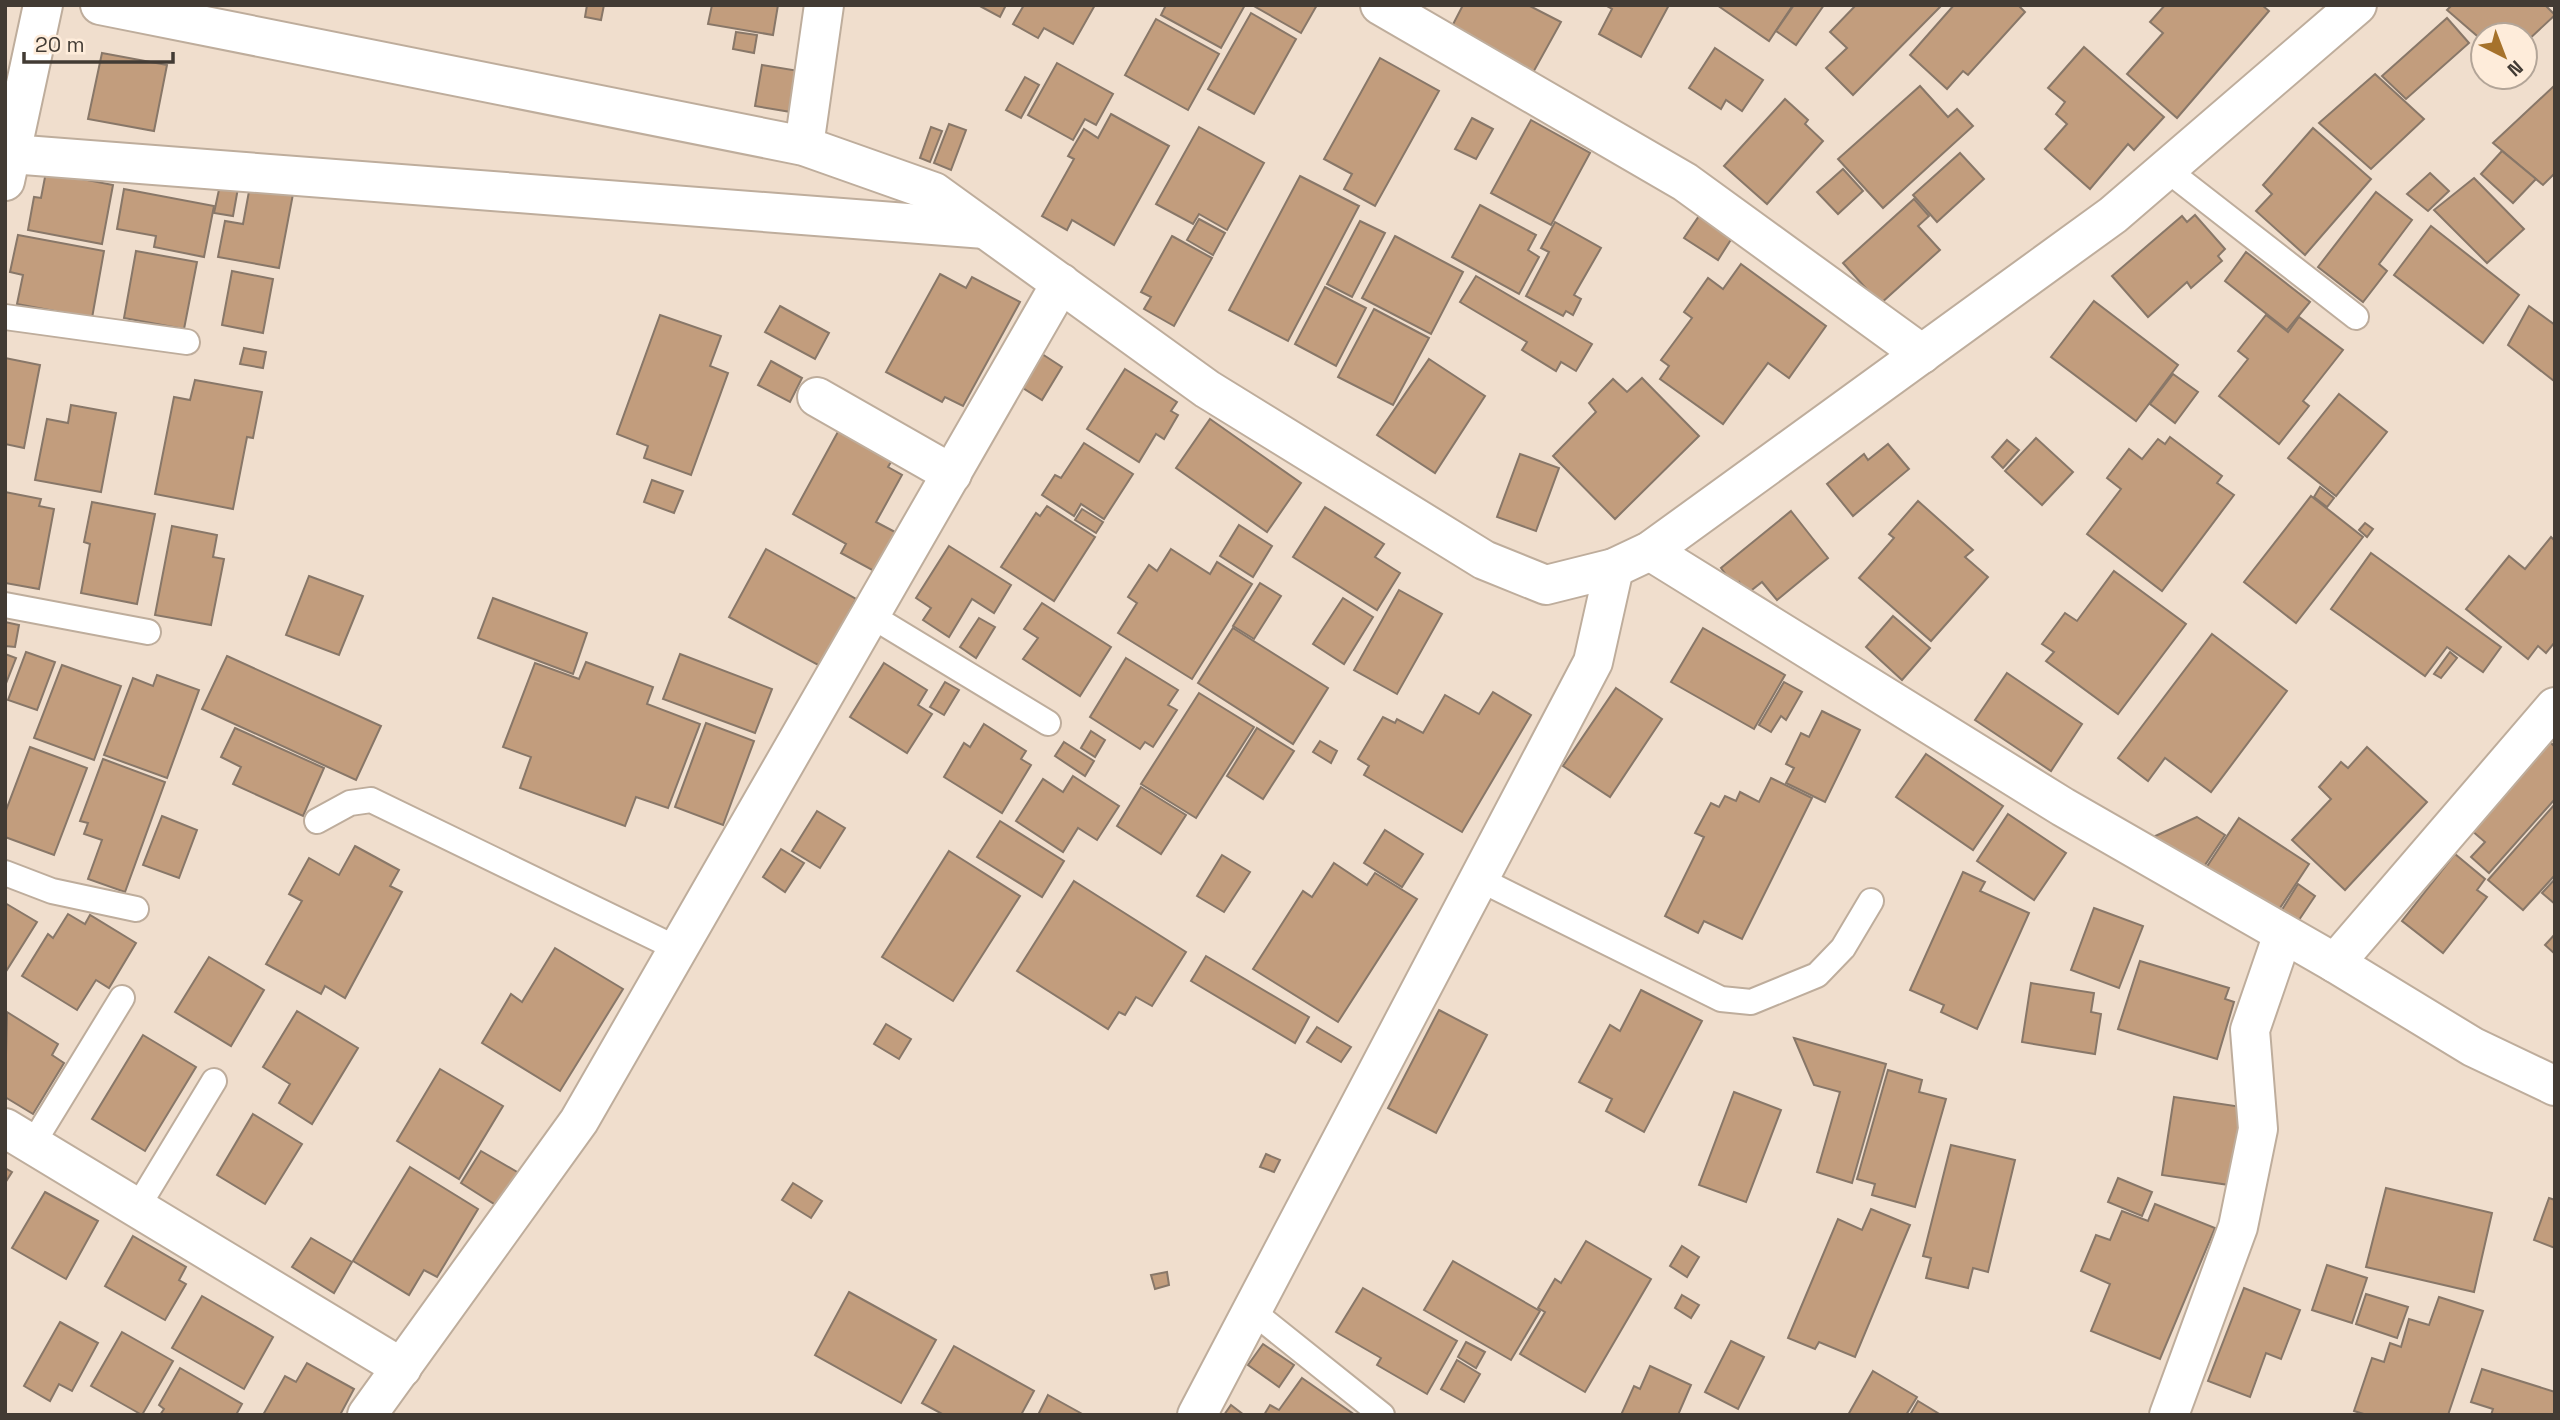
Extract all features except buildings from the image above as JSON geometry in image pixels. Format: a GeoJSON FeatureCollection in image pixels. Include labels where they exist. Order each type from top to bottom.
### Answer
{"type":"FeatureCollection","features":[{"type":"Feature","properties":{"kind":"street"},"geometry":{"type":"LineString","coordinates":[[43,5],[8,168],[985,229]]}},
{"type":"Feature","properties":{"kind":"street"},"geometry":{"type":"LineString","coordinates":[[100,5],[164,11],[804,146],[934,192],[1207,389],[1484,561],[1546,584],[1614,568],[1650,551],[2113,215],[2357,5]]}},
{"type":"Feature","properties":{"kind":"street"},"geometry":{"type":"LineString","coordinates":[[804,146],[824,5]]}},
{"type":"Feature","properties":{"kind":"street"},"geometry":{"type":"LineString","coordinates":[[1380,5],[1685,182],[1922,354]]}},
{"type":"Feature","properties":{"kind":"street"},"geometry":{"type":"LineString","coordinates":[[367,1415],[579,1121],[1061,283]]}},
{"type":"Feature","properties":{"kind":"street"},"geometry":{"type":"LineString","coordinates":[[817,397],[952,474]]}},
{"type":"Feature","properties":{"kind":"street"},"geometry":{"type":"LineString","coordinates":[[1650,551],[2063,807],[2335,963],[2473,1047],[2555,1086]]}},
{"type":"Feature","properties":{"kind":"street"},"geometry":{"type":"LineString","coordinates":[[1198,1415],[1593,662],[1614,568]]}},
{"type":"Feature","properties":{"kind":"street"},"geometry":{"type":"LineString","coordinates":[[2335,963],[2555,707]]}},
{"type":"Feature","properties":{"kind":"street"},"geometry":{"type":"LineString","coordinates":[[2169,1415],[2238,1227],[2258,1129],[2250,1030],[2283,934]]}},
{"type":"Feature","properties":{"kind":"street"},"geometry":{"type":"LineString","coordinates":[[19,1137],[402,1368]]}},
{"type":"Feature","properties":{"kind":"lane"},"geometry":{"type":"LineString","coordinates":[[2166,169],[2356,317]]}},
{"type":"Feature","properties":{"kind":"lane"},"geometry":{"type":"LineString","coordinates":[[5,317],[187,342]]}},
{"type":"Feature","properties":{"kind":"lane"},"geometry":{"type":"LineString","coordinates":[[5,604],[148,632]]}},
{"type":"Feature","properties":{"kind":"lane"},"geometry":{"type":"LineString","coordinates":[[870,615],[1048,723]]}},
{"type":"Feature","properties":{"kind":"lane"},"geometry":{"type":"LineString","coordinates":[[317,821],[349,803],[371,800],[678,949]]}},
{"type":"Feature","properties":{"kind":"lane"},"geometry":{"type":"LineString","coordinates":[[5,873],[52,891],[136,909]]}},
{"type":"Feature","properties":{"kind":"lane"},"geometry":{"type":"LineString","coordinates":[[1479,879],[1721,999],[1751,1002],[1816,975],[1843,948],[1871,901]]}},
{"type":"Feature","properties":{"kind":"lane"},"geometry":{"type":"LineString","coordinates":[[19,1137],[122,998]]}},
{"type":"Feature","properties":{"kind":"lane"},"geometry":{"type":"LineString","coordinates":[[137,1209],[214,1081]]}},
{"type":"Feature","properties":{"kind":"lane"},"geometry":{"type":"LineString","coordinates":[[1252,1311],[1382,1415]]}}]}
